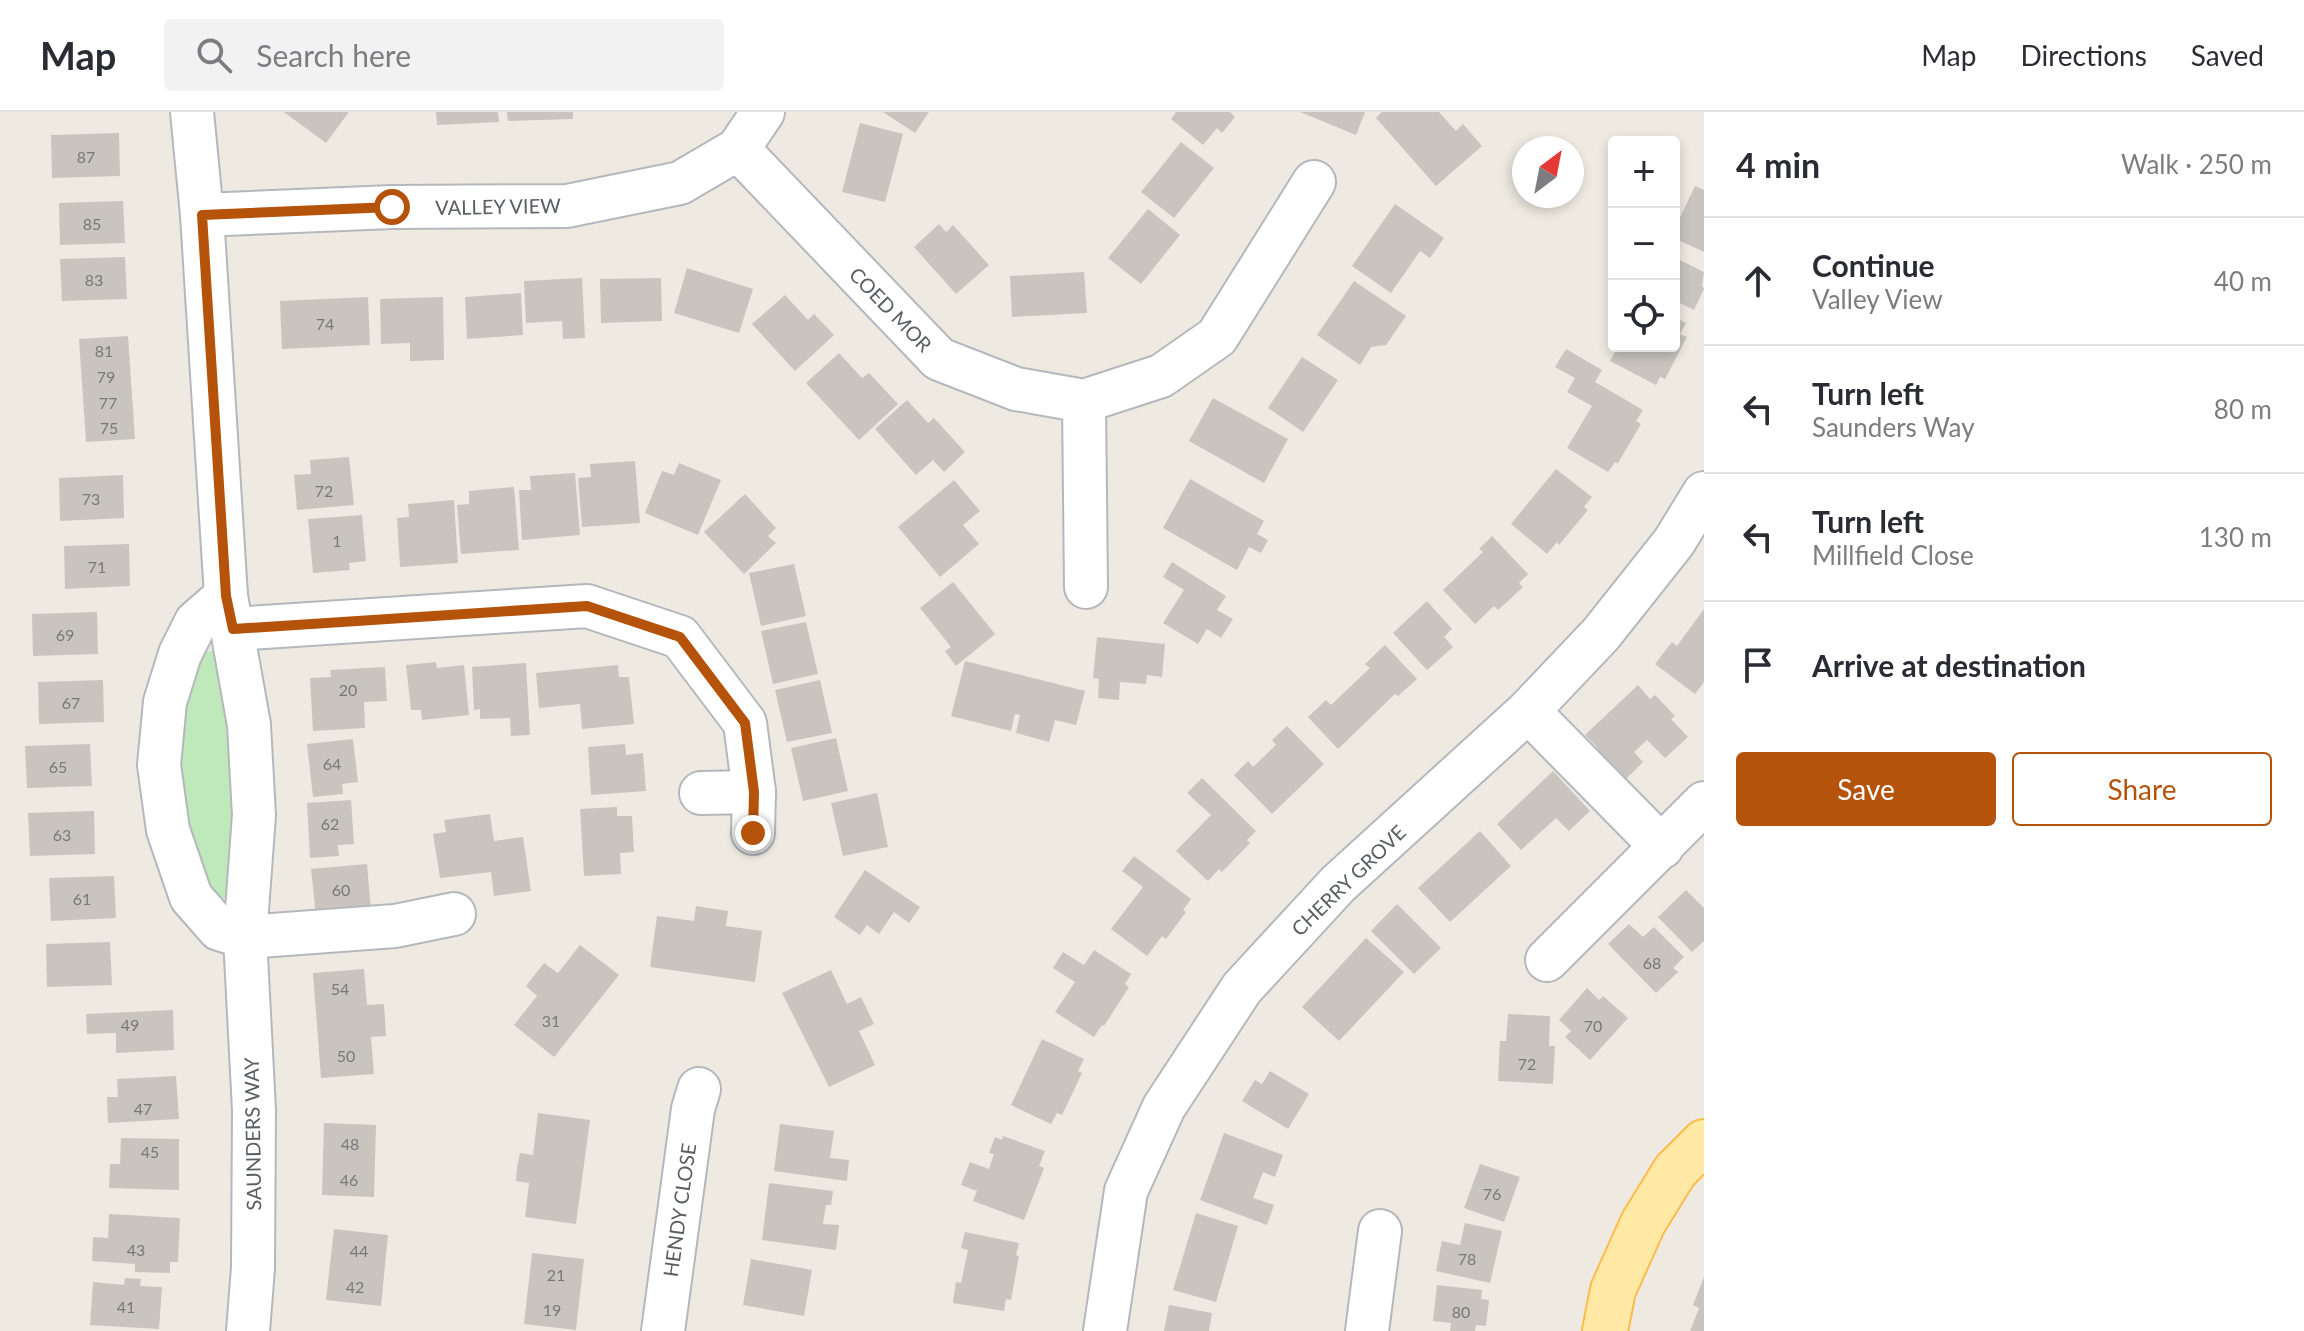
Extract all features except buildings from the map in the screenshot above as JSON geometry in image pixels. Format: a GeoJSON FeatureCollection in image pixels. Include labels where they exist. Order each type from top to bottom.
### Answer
{"type":"FeatureCollection","features":[{"type":"Feature","properties":{"kind":"main road"},"geometry":{"type":"LineString","coordinates":[[1605,1331],[1613,1290],[1643,1223],[1675,1171],[1704,1142]]}},
{"type":"Feature","properties":{"kind":"street","name":"SAUNDERS WAY"},"geometry":{"type":"LineString","coordinates":[[192,112],[230,613],[249,725],[254,815],[245,937],[254,1110],[253,1268],[248,1331]]}},
{"type":"Feature","properties":{"kind":"street","name":"VALLEY VIEW"},"geometry":{"type":"LineString","coordinates":[[202,215],[392,207],[567,206],[680,183],[738,149],[763,112]]}},
{"type":"Feature","properties":{"kind":"street","name":"COED MOR"},"geometry":{"type":"LineString","coordinates":[[738,149],[939,359],[1016,389],[1084,401],[1161,376],[1217,337],[1314,182]]}},
{"type":"Feature","properties":{"kind":"street"},"geometry":{"type":"LineString","coordinates":[[1084,401],[1086,587]]}},
{"type":"Feature","properties":{"kind":"street","name":"CHERRY GROVE"},"geometry":{"type":"LineString","coordinates":[[1105,1331],[1126,1191],[1164,1107],[1242,988],[1338,884],[1528,711],[1601,634],[1674,542],[1704,493]]}},
{"type":"Feature","properties":{"kind":"street"},"geometry":{"type":"LineString","coordinates":[[454,914],[395,926],[245,937],[219,929],[191,897],[168,830],[159,765],[165,702],[180,654],[196,622],[230,613],[587,606],[680,637],[745,723],[754,792],[753,833]]}},
{"type":"Feature","properties":{"kind":"street"},"geometry":{"type":"LineString","coordinates":[[1528,711],[1662,847]]}},
{"type":"Feature","properties":{"kind":"street"},"geometry":{"type":"LineString","coordinates":[[701,793],[754,792]]}},
{"type":"Feature","properties":{"kind":"street"},"geometry":{"type":"LineString","coordinates":[[1547,960],[1704,803]]}},
{"type":"Feature","properties":{"kind":"street","name":"HENDY CLOSE"},"geometry":{"type":"LineString","coordinates":[[663,1331],[693,1109],[699,1089]]}},
{"type":"Feature","properties":{"kind":"street"},"geometry":{"type":"LineString","coordinates":[[1367,1331],[1380,1231]]}},
{"type":"Feature","properties":{"kind":"green space"},"geometry":{"type":"Polygon","coordinates":[[[211,651],[219,655],[238,706],[233,888],[225,898],[216,900],[190,858],[177,810],[176,716],[202,652],[211,651]]]}},
{"type":"Feature","properties":{"kind":"route"},"geometry":{"type":"LineString","coordinates":[[392,207],[202,215],[226,596],[233,629],[587,606],[680,637],[745,723],[754,792],[753,833]]}}]}
